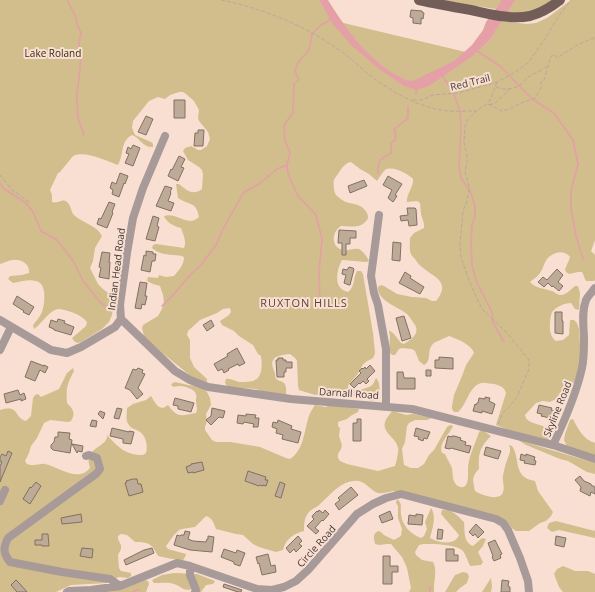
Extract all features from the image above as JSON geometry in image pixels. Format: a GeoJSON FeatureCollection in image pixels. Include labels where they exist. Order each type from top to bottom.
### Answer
{"type":"FeatureCollection","features":[{"type":"Feature","properties":{"kind":"main road"},"geometry":{"type":"LineString","coordinates":[[419,0],[506,17],[537,14],[551,7],[560,0]]}},
{"type":"Feature","properties":{"kind":"street","name":"Indian Head Road"},"geometry":{"type":"LineString","coordinates":[[0,320],[51,350],[67,353],[81,347],[115,327],[121,319],[120,305],[132,218],[165,136]]}},
{"type":"Feature","properties":{"kind":"street"},"geometry":{"type":"LineString","coordinates":[[380,215],[371,276],[385,343],[386,406]]}},
{"type":"Feature","properties":{"kind":"street","name":"Skyline Road"},"geometry":{"type":"LineString","coordinates":[[553,445],[566,418],[576,391],[584,351],[584,307],[595,288]]}},
{"type":"Feature","properties":{"kind":"street","name":"Darnall Road"},"geometry":{"type":"LineString","coordinates":[[121,319],[175,370],[190,380],[208,387],[291,399],[412,409],[553,445],[595,459]]}},
{"type":"Feature","properties":{"kind":"street"},"geometry":{"type":"LineString","coordinates":[[0,350],[11,327]]}},
{"type":"Feature","properties":{"kind":"street"},"geometry":{"type":"LineString","coordinates":[[86,456],[89,455],[97,458],[100,469],[96,474],[8,538],[4,546],[5,553],[10,562],[110,579],[120,586]]}},
{"type":"Feature","properties":{"kind":"street"},"geometry":{"type":"LineString","coordinates":[[0,501],[5,490]]}},
{"type":"Feature","properties":{"kind":"street","name":"Circle Road"},"geometry":{"type":"LineString","coordinates":[[67,592],[120,586],[177,563],[257,589],[272,590],[284,587],[296,581],[308,570],[357,514],[386,498],[402,494],[496,519],[503,523],[508,530],[520,558],[528,581],[529,592]]}},
{"type":"Feature","properties":{"kind":"street"},"geometry":{"type":"LineString","coordinates":[[190,566],[190,576],[196,590],[195,592]]}},
{"type":"Feature","properties":{"kind":"path"},"geometry":{"type":"LineString","coordinates":[[221,0],[241,4],[286,20],[323,39],[350,58],[368,74],[410,100],[440,110],[476,111]]}},
{"type":"Feature","properties":{"kind":"path","name":"Red Trail"},"geometry":{"type":"LineString","coordinates":[[410,100],[422,100],[433,95],[458,94],[497,82],[514,74],[528,63],[571,0]]}},
{"type":"Feature","properties":{"kind":"path"},"geometry":{"type":"LineString","coordinates":[[487,104],[502,110],[509,109],[535,98],[541,88],[541,82],[544,80],[551,56],[555,55],[557,58],[577,45],[595,37]]}},
{"type":"Feature","properties":{"kind":"path"},"geometry":{"type":"LineString","coordinates":[[496,87],[500,89],[511,88],[522,84],[535,72],[540,71],[549,64]]}},
{"type":"Feature","properties":{"kind":"path"},"geometry":{"type":"LineString","coordinates":[[496,431],[503,413],[517,397],[529,369],[529,360],[507,333],[482,309],[461,258],[460,245],[463,211],[467,201],[469,189],[468,181],[464,172],[467,162],[464,143],[465,127],[467,121],[476,111],[487,104],[494,93],[497,82]]}},
{"type":"Feature","properties":{"kind":"path"},"geometry":{"type":"LineString","coordinates":[[489,105],[495,103],[511,88]]}},
{"type":"Feature","properties":{"kind":"path"},"geometry":{"type":"LineString","coordinates":[[0,175],[12,190],[29,202]]}},
{"type":"Feature","properties":{"kind":"green space","name":"Lake Roland"},"geometry":{"type":"Polygon","coordinates":[[[0,0],[319,0],[331,20],[474,54],[489,41],[501,21],[527,24],[536,23],[547,18],[571,0],[595,0],[595,240],[591,251],[595,255],[595,280],[586,281],[582,272],[569,274],[566,272],[565,269],[570,257],[565,253],[558,252],[549,257],[538,276],[530,282],[537,287],[552,291],[558,295],[567,293],[575,286],[578,286],[580,293],[579,310],[575,309],[571,303],[560,306],[552,312],[550,320],[550,332],[553,339],[556,341],[563,340],[569,335],[570,320],[574,320],[577,323],[579,329],[581,361],[572,387],[560,393],[556,399],[550,402],[543,401],[536,403],[525,415],[531,422],[543,426],[551,431],[552,434],[549,440],[510,431],[496,425],[506,393],[503,388],[496,384],[482,383],[474,387],[461,409],[458,412],[454,412],[452,406],[454,395],[466,365],[474,353],[470,347],[463,342],[449,336],[435,342],[431,347],[428,361],[424,365],[419,361],[415,351],[412,349],[399,349],[395,355],[392,355],[389,352],[389,330],[401,343],[404,344],[413,337],[416,329],[407,314],[389,303],[381,296],[378,287],[381,285],[397,294],[426,298],[432,301],[436,301],[442,289],[442,284],[439,280],[420,265],[411,254],[410,238],[414,233],[424,228],[424,224],[420,203],[417,201],[407,202],[413,179],[395,169],[385,170],[377,181],[351,162],[343,166],[334,181],[334,190],[336,195],[345,201],[362,207],[368,216],[364,224],[341,226],[335,232],[334,243],[339,249],[359,249],[369,261],[342,260],[338,269],[337,279],[340,287],[348,292],[352,288],[357,271],[361,271],[363,274],[375,353],[373,358],[363,365],[348,386],[349,389],[365,388],[371,386],[376,378],[379,383],[377,401],[336,391],[315,395],[299,390],[297,361],[290,354],[277,357],[274,359],[272,364],[275,377],[277,380],[285,384],[286,397],[276,396],[256,389],[229,387],[226,385],[226,379],[239,382],[250,382],[258,378],[262,366],[261,356],[258,354],[253,345],[234,331],[222,325],[220,321],[229,315],[231,312],[230,308],[223,309],[200,320],[188,331],[187,335],[190,340],[190,358],[194,367],[207,379],[207,382],[204,384],[192,377],[144,336],[142,328],[143,325],[158,316],[164,302],[160,286],[147,281],[148,277],[158,278],[159,275],[166,277],[174,276],[184,260],[183,256],[168,255],[152,248],[153,245],[156,244],[184,248],[185,246],[184,235],[181,228],[171,224],[164,216],[169,215],[191,221],[199,217],[196,208],[192,204],[178,198],[176,184],[179,184],[187,190],[193,192],[202,189],[202,170],[188,160],[183,151],[185,148],[191,146],[201,150],[207,146],[210,139],[208,132],[199,121],[199,110],[194,101],[183,92],[170,95],[165,99],[158,97],[149,101],[133,121],[132,128],[135,135],[151,142],[153,147],[147,146],[132,135],[124,144],[118,165],[89,155],[78,154],[73,156],[58,173],[50,190],[52,202],[67,202],[74,215],[97,229],[102,236],[95,248],[93,261],[90,268],[98,284],[112,296],[114,302],[112,315],[109,322],[102,329],[77,343],[72,338],[86,326],[87,322],[81,316],[71,312],[61,309],[56,310],[49,314],[34,329],[33,325],[40,316],[43,308],[44,289],[42,285],[33,280],[13,283],[8,279],[10,276],[29,273],[28,267],[22,261],[11,260],[0,264],[0,0]]]}},
{"type":"Feature","properties":{"kind":"green space"},"geometry":{"type":"Polygon","coordinates":[[[441,0],[553,0],[535,10],[507,13],[508,10],[498,6],[495,9],[441,0]]]}},
{"type":"Feature","properties":{"kind":"green space"},"geometry":{"type":"Polygon","coordinates":[[[73,368],[74,371],[68,383],[67,403],[73,411],[73,418],[68,422],[50,420],[44,423],[37,438],[31,446],[25,461],[27,464],[45,464],[68,473],[80,474],[90,468],[89,457],[91,453],[105,441],[107,435],[122,450],[131,454],[143,455],[146,453],[147,444],[142,434],[131,427],[128,423],[126,417],[127,408],[133,404],[146,400],[151,396],[158,406],[162,408],[168,405],[177,414],[183,415],[196,413],[195,392],[192,389],[184,387],[173,387],[171,384],[175,382],[199,386],[207,392],[211,405],[206,414],[207,421],[205,430],[212,440],[216,442],[230,442],[260,447],[290,459],[300,447],[308,417],[315,405],[325,407],[332,405],[359,409],[358,412],[347,419],[338,422],[338,426],[340,428],[339,436],[342,445],[338,458],[340,461],[347,464],[378,471],[395,466],[397,460],[397,444],[385,427],[387,418],[393,411],[406,415],[413,414],[432,418],[427,420],[415,420],[407,426],[405,442],[402,449],[404,465],[411,468],[418,468],[424,464],[447,427],[450,425],[453,426],[443,442],[441,449],[452,468],[455,483],[461,487],[465,486],[467,483],[468,464],[479,432],[482,430],[491,436],[480,451],[479,469],[473,479],[475,491],[490,497],[498,497],[501,495],[504,490],[503,473],[510,452],[509,445],[512,446],[515,451],[520,472],[528,479],[535,481],[538,491],[553,512],[546,521],[540,523],[529,531],[516,531],[506,522],[393,491],[378,493],[362,482],[353,481],[341,485],[318,506],[310,511],[305,518],[304,531],[297,533],[290,538],[283,550],[276,552],[259,547],[243,535],[216,529],[212,520],[206,516],[195,527],[179,530],[166,546],[168,549],[186,554],[183,560],[158,556],[150,544],[135,542],[127,535],[121,534],[118,536],[121,545],[118,555],[119,568],[121,571],[131,573],[131,576],[128,578],[119,577],[106,583],[71,585],[56,592],[0,592],[0,410],[14,410],[19,417],[26,421],[31,416],[33,398],[35,395],[38,394],[41,397],[59,389],[67,373],[73,368]]]}},
{"type":"Feature","properties":{"kind":"green space"},"geometry":{"type":"Polygon","coordinates":[[[573,419],[585,437],[591,442],[595,443],[595,456],[567,446],[564,440],[565,434],[570,420],[573,419]]]}},
{"type":"Feature","properties":{"kind":"green space"},"geometry":{"type":"Polygon","coordinates":[[[518,440],[595,463],[595,474],[587,472],[568,461],[526,445],[518,440]]]}},
{"type":"Feature","properties":{"kind":"green space"},"geometry":{"type":"Polygon","coordinates":[[[397,499],[401,504],[403,522],[410,532],[421,538],[424,536],[427,529],[425,522],[431,508],[434,519],[430,538],[442,542],[454,541],[459,535],[441,514],[442,510],[446,510],[457,515],[464,522],[465,536],[470,544],[473,546],[482,538],[486,539],[478,552],[483,562],[481,565],[470,566],[463,551],[455,547],[438,544],[419,545],[415,552],[416,555],[422,560],[433,562],[434,565],[434,592],[409,592],[411,588],[407,568],[402,557],[391,544],[375,544],[374,538],[374,535],[378,531],[394,540],[401,536],[402,529],[398,518],[398,506],[396,503],[397,499]]]}},
{"type":"Feature","properties":{"kind":"green space"},"geometry":{"type":"Polygon","coordinates":[[[556,521],[595,531],[595,538],[559,530],[552,532],[547,528],[549,523],[556,521]]]}},
{"type":"Feature","properties":{"kind":"green space"},"geometry":{"type":"Polygon","coordinates":[[[563,566],[575,571],[588,571],[595,574],[595,592],[563,592],[559,587],[554,574],[557,569],[563,566]]]}},
{"type":"Feature","properties":{"kind":"green space"},"geometry":{"type":"Polygon","coordinates":[[[463,572],[467,573],[469,576],[467,583],[456,592],[445,592],[455,575],[463,572]]]}},
{"type":"Feature","properties":{"kind":"green space"},"geometry":{"type":"Polygon","coordinates":[[[174,573],[197,574],[215,581],[213,584],[206,585],[201,592],[194,592],[192,589],[185,589],[172,583],[154,583],[152,580],[162,575],[174,573]]]}},
{"type":"Feature","properties":{"kind":"green space"},"geometry":{"type":"Polygon","coordinates":[[[491,578],[491,592],[482,592],[491,578]]]}},
{"type":"Feature","properties":{"kind":"green space"},"geometry":{"type":"Polygon","coordinates":[[[145,580],[148,581],[149,584],[146,592],[97,592],[145,580]]]}},
{"type":"Feature","properties":{"kind":"shaded area"},"geometry":{"type":"Polygon","coordinates":[[[319,0],[328,0],[350,33],[367,53],[387,69],[402,78],[413,81],[454,61],[472,45],[502,0],[515,0],[489,41],[471,57],[429,86],[417,90],[404,86],[379,69],[351,45],[332,23],[319,0]]]}},
{"type":"Feature","properties":{"kind":"building"},"geometry":{"type":"Polygon","coordinates":[[[411,10],[422,11],[424,13],[423,19],[421,18],[421,24],[413,23],[413,18],[410,17],[411,10]]]}},
{"type":"Feature","properties":{"kind":"building"},"geometry":{"type":"Polygon","coordinates":[[[174,100],[185,100],[185,118],[174,118],[174,100]]]}},
{"type":"Feature","properties":{"kind":"building"},"geometry":{"type":"Polygon","coordinates":[[[146,116],[153,119],[146,135],[138,132],[146,116]]]}},
{"type":"Feature","properties":{"kind":"building"},"geometry":{"type":"Polygon","coordinates":[[[198,130],[204,130],[203,146],[194,146],[195,133],[198,133],[198,130]]]}},
{"type":"Feature","properties":{"kind":"building"},"geometry":{"type":"Polygon","coordinates":[[[133,145],[140,148],[133,166],[125,163],[129,154],[126,153],[128,147],[131,149],[133,145]]]}},
{"type":"Feature","properties":{"kind":"building"},"geometry":{"type":"Polygon","coordinates":[[[179,156],[185,159],[181,167],[184,168],[178,181],[168,176],[179,156]]]}},
{"type":"Feature","properties":{"kind":"building"},"geometry":{"type":"Polygon","coordinates":[[[120,173],[128,176],[119,197],[112,194],[113,190],[110,188],[112,182],[116,184],[120,173]]]}},
{"type":"Feature","properties":{"kind":"building"},"geometry":{"type":"Polygon","coordinates":[[[388,176],[402,184],[395,195],[397,196],[393,202],[388,198],[392,190],[383,185],[388,176]]]}},
{"type":"Feature","properties":{"kind":"building"},"geometry":{"type":"Polygon","coordinates":[[[364,180],[367,186],[350,193],[348,186],[364,180]]]}},
{"type":"Feature","properties":{"kind":"building"},"geometry":{"type":"Polygon","coordinates":[[[165,186],[172,188],[168,201],[174,203],[171,211],[156,206],[165,186]]]}},
{"type":"Feature","properties":{"kind":"building"},"geometry":{"type":"Polygon","coordinates":[[[109,202],[115,204],[107,228],[97,224],[109,202]]]}},
{"type":"Feature","properties":{"kind":"building"},"geometry":{"type":"Polygon","coordinates":[[[407,208],[416,209],[417,225],[409,226],[408,220],[401,221],[400,216],[408,215],[407,208]]]}},
{"type":"Feature","properties":{"kind":"building"},"geometry":{"type":"Polygon","coordinates":[[[153,216],[159,218],[157,226],[159,227],[155,241],[146,239],[153,216]]]}},
{"type":"Feature","properties":{"kind":"building"},"geometry":{"type":"Polygon","coordinates":[[[339,230],[356,231],[356,238],[350,238],[350,244],[346,244],[346,255],[342,255],[342,243],[338,243],[339,230]]]}},
{"type":"Feature","properties":{"kind":"building"},"geometry":{"type":"Polygon","coordinates":[[[393,242],[401,243],[400,261],[392,260],[393,242]]]}},
{"type":"Feature","properties":{"kind":"building"},"geometry":{"type":"Polygon","coordinates":[[[146,251],[156,254],[155,261],[152,261],[150,272],[141,270],[144,255],[146,256],[146,251]]]}},
{"type":"Feature","properties":{"kind":"building"},"geometry":{"type":"Polygon","coordinates":[[[102,252],[110,253],[109,279],[99,277],[102,252]]]}},
{"type":"Feature","properties":{"kind":"building"},"geometry":{"type":"Polygon","coordinates":[[[349,267],[354,269],[350,285],[344,283],[346,275],[342,274],[343,269],[347,270],[349,267]]]}},
{"type":"Feature","properties":{"kind":"building"},"geometry":{"type":"Polygon","coordinates":[[[557,269],[563,275],[558,282],[563,286],[559,291],[548,283],[544,287],[538,282],[543,277],[547,280],[557,269]]]}},
{"type":"Feature","properties":{"kind":"building"},"geometry":{"type":"Polygon","coordinates":[[[405,272],[411,276],[410,278],[424,287],[420,294],[399,283],[405,272]]]}},
{"type":"Feature","properties":{"kind":"building"},"geometry":{"type":"Polygon","coordinates":[[[140,282],[147,283],[145,305],[142,304],[141,309],[135,308],[140,282]]]}},
{"type":"Feature","properties":{"kind":"building"},"geometry":{"type":"Polygon","coordinates":[[[17,296],[34,307],[29,315],[13,304],[17,296]]]}},
{"type":"Feature","properties":{"kind":"building"},"geometry":{"type":"Polygon","coordinates":[[[555,312],[562,312],[563,334],[555,333],[555,312]]]}},
{"type":"Feature","properties":{"kind":"building"},"geometry":{"type":"Polygon","coordinates":[[[404,316],[411,338],[402,341],[396,318],[404,316]]]}},
{"type":"Feature","properties":{"kind":"building"},"geometry":{"type":"Polygon","coordinates":[[[58,319],[65,321],[64,323],[74,327],[71,335],[49,327],[51,320],[57,322],[58,319]]]}},
{"type":"Feature","properties":{"kind":"building"},"geometry":{"type":"Polygon","coordinates":[[[211,320],[214,326],[207,331],[203,325],[211,320]]]}},
{"type":"Feature","properties":{"kind":"building"},"geometry":{"type":"Polygon","coordinates":[[[237,348],[245,363],[239,366],[238,364],[228,369],[229,370],[224,373],[222,369],[218,371],[214,364],[228,356],[227,354],[237,348]]]}},
{"type":"Feature","properties":{"kind":"building"},"geometry":{"type":"Polygon","coordinates":[[[439,357],[453,358],[453,369],[435,368],[435,360],[439,360],[439,357]]]}},
{"type":"Feature","properties":{"kind":"building"},"geometry":{"type":"Polygon","coordinates":[[[278,358],[283,358],[286,362],[292,362],[292,368],[286,368],[284,377],[277,377],[276,360],[278,360],[278,358]]]}},
{"type":"Feature","properties":{"kind":"building"},"geometry":{"type":"Polygon","coordinates":[[[31,361],[48,367],[45,373],[40,370],[35,381],[25,377],[31,361]]]}},
{"type":"Feature","properties":{"kind":"building"},"geometry":{"type":"Polygon","coordinates":[[[370,365],[375,371],[367,379],[369,381],[366,384],[363,381],[354,388],[350,384],[361,373],[359,371],[365,367],[366,369],[370,365]]]}},
{"type":"Feature","properties":{"kind":"building"},"geometry":{"type":"Polygon","coordinates":[[[138,368],[143,370],[142,373],[145,374],[138,388],[143,394],[137,399],[130,390],[125,388],[133,369],[136,370],[138,368]]]}},
{"type":"Feature","properties":{"kind":"building"},"geometry":{"type":"Polygon","coordinates":[[[426,370],[431,370],[431,376],[426,376],[426,370]]]}},
{"type":"Feature","properties":{"kind":"building"},"geometry":{"type":"Polygon","coordinates":[[[397,372],[403,372],[404,378],[415,378],[415,389],[397,389],[397,372]]]}},
{"type":"Feature","properties":{"kind":"building"},"geometry":{"type":"Polygon","coordinates":[[[18,390],[20,395],[24,393],[26,399],[6,403],[4,394],[18,390]]]}},
{"type":"Feature","properties":{"kind":"building"},"geometry":{"type":"Polygon","coordinates":[[[485,397],[490,398],[489,401],[495,404],[492,414],[482,411],[482,413],[473,411],[479,398],[485,399],[485,397]]]}},
{"type":"Feature","properties":{"kind":"building"},"geometry":{"type":"Polygon","coordinates":[[[175,398],[194,403],[191,412],[178,409],[178,406],[173,405],[175,398]]]}},
{"type":"Feature","properties":{"kind":"building"},"geometry":{"type":"Polygon","coordinates":[[[539,405],[552,408],[551,410],[556,411],[554,416],[550,416],[550,418],[541,416],[542,414],[537,413],[539,405]]]}},
{"type":"Feature","properties":{"kind":"building"},"geometry":{"type":"Polygon","coordinates":[[[117,408],[122,409],[119,419],[114,418],[117,408]]]}},
{"type":"Feature","properties":{"kind":"building"},"geometry":{"type":"Polygon","coordinates":[[[212,408],[225,411],[223,418],[219,417],[211,425],[206,420],[211,416],[212,408]]]}},
{"type":"Feature","properties":{"kind":"building"},"geometry":{"type":"Polygon","coordinates":[[[100,411],[105,413],[103,419],[98,414],[100,411]]]}},
{"type":"Feature","properties":{"kind":"building"},"geometry":{"type":"Polygon","coordinates":[[[246,414],[256,415],[255,418],[259,418],[258,427],[253,427],[254,424],[244,422],[243,424],[237,423],[238,415],[246,416],[246,414]]]}},
{"type":"Feature","properties":{"kind":"building"},"geometry":{"type":"Polygon","coordinates":[[[357,419],[361,419],[361,441],[353,441],[353,423],[357,423],[357,419]]]}},
{"type":"Feature","properties":{"kind":"building"},"geometry":{"type":"Polygon","coordinates":[[[92,420],[97,421],[96,427],[90,426],[92,420]]]}},
{"type":"Feature","properties":{"kind":"building"},"geometry":{"type":"Polygon","coordinates":[[[278,420],[292,426],[291,429],[301,432],[298,443],[282,439],[283,435],[276,433],[277,429],[272,427],[273,422],[277,423],[278,420]]]}},
{"type":"Feature","properties":{"kind":"building"},"geometry":{"type":"Polygon","coordinates":[[[112,428],[134,432],[131,444],[123,443],[123,439],[110,436],[112,428]]]}},
{"type":"Feature","properties":{"kind":"building"},"geometry":{"type":"Polygon","coordinates":[[[416,428],[430,432],[427,439],[424,438],[423,441],[418,439],[419,437],[414,436],[416,428]]]}},
{"type":"Feature","properties":{"kind":"building"},"geometry":{"type":"Polygon","coordinates":[[[58,432],[70,433],[69,439],[72,440],[70,453],[53,450],[51,448],[55,437],[58,437],[58,432]]]}},
{"type":"Feature","properties":{"kind":"building"},"geometry":{"type":"Polygon","coordinates":[[[448,436],[461,438],[460,440],[466,442],[465,445],[471,446],[469,453],[451,448],[445,448],[448,436]]]}},
{"type":"Feature","properties":{"kind":"building"},"geometry":{"type":"Polygon","coordinates":[[[72,444],[83,446],[82,452],[78,451],[77,453],[72,444]]]}},
{"type":"Feature","properties":{"kind":"building"},"geometry":{"type":"Polygon","coordinates":[[[486,447],[501,451],[498,459],[484,455],[486,447]]]}},
{"type":"Feature","properties":{"kind":"building"},"geometry":{"type":"Polygon","coordinates":[[[8,451],[12,453],[0,482],[0,466],[2,462],[0,461],[0,457],[2,454],[6,456],[8,451]]]}},
{"type":"Feature","properties":{"kind":"building"},"geometry":{"type":"Polygon","coordinates":[[[521,454],[535,457],[535,465],[524,463],[525,461],[520,460],[521,454]]]}},
{"type":"Feature","properties":{"kind":"building"},"geometry":{"type":"Polygon","coordinates":[[[202,462],[204,470],[188,473],[186,467],[191,464],[202,462]]]}},
{"type":"Feature","properties":{"kind":"building"},"geometry":{"type":"Polygon","coordinates":[[[248,471],[266,477],[265,480],[268,480],[266,486],[259,486],[245,481],[248,471]]]}},
{"type":"Feature","properties":{"kind":"building"},"geometry":{"type":"Polygon","coordinates":[[[580,476],[584,481],[595,487],[595,494],[591,492],[590,496],[580,491],[581,487],[575,480],[580,476]]]}},
{"type":"Feature","properties":{"kind":"building"},"geometry":{"type":"Polygon","coordinates":[[[137,479],[138,484],[141,484],[143,492],[129,496],[125,483],[127,482],[126,481],[137,479]]]}},
{"type":"Feature","properties":{"kind":"building"},"geometry":{"type":"Polygon","coordinates":[[[36,482],[41,486],[30,504],[23,499],[30,487],[31,488],[36,482]]]}},
{"type":"Feature","properties":{"kind":"building"},"geometry":{"type":"Polygon","coordinates":[[[280,482],[285,484],[281,498],[275,496],[280,482]]]}},
{"type":"Feature","properties":{"kind":"building"},"geometry":{"type":"Polygon","coordinates":[[[351,487],[358,495],[339,510],[335,504],[340,500],[338,498],[351,487]]]}},
{"type":"Feature","properties":{"kind":"building"},"geometry":{"type":"Polygon","coordinates":[[[319,510],[323,513],[325,510],[329,514],[315,528],[319,531],[316,534],[307,526],[314,519],[312,517],[313,515],[319,510]]]}},
{"type":"Feature","properties":{"kind":"building"},"geometry":{"type":"Polygon","coordinates":[[[390,511],[393,519],[382,523],[379,516],[390,511]]]}},
{"type":"Feature","properties":{"kind":"building"},"geometry":{"type":"Polygon","coordinates":[[[81,514],[82,522],[62,524],[61,518],[81,514]]]}},
{"type":"Feature","properties":{"kind":"building"},"geometry":{"type":"Polygon","coordinates":[[[416,514],[423,515],[422,525],[408,524],[409,515],[416,516],[416,514]]]}},
{"type":"Feature","properties":{"kind":"building"},"geometry":{"type":"Polygon","coordinates":[[[476,524],[484,532],[478,538],[475,534],[473,536],[469,532],[476,524]]]}},
{"type":"Feature","properties":{"kind":"building"},"geometry":{"type":"Polygon","coordinates":[[[438,529],[443,530],[442,539],[437,539],[438,529]]]}},
{"type":"Feature","properties":{"kind":"building"},"geometry":{"type":"Polygon","coordinates":[[[185,531],[190,532],[188,539],[193,541],[206,542],[208,536],[214,537],[212,552],[190,550],[174,545],[177,535],[184,535],[185,531]]]}},
{"type":"Feature","properties":{"kind":"building"},"geometry":{"type":"Polygon","coordinates":[[[42,534],[48,534],[49,546],[35,545],[35,540],[42,540],[42,534]]]}},
{"type":"Feature","properties":{"kind":"building"},"geometry":{"type":"Polygon","coordinates":[[[298,536],[302,541],[299,544],[302,546],[296,552],[294,549],[290,553],[286,548],[298,536]]]}},
{"type":"Feature","properties":{"kind":"building"},"geometry":{"type":"Polygon","coordinates":[[[556,536],[566,538],[564,547],[555,545],[556,536]]]}},
{"type":"Feature","properties":{"kind":"building"},"geometry":{"type":"Polygon","coordinates":[[[495,540],[502,554],[500,555],[501,558],[494,561],[488,543],[495,540]]]}},
{"type":"Feature","properties":{"kind":"building"},"geometry":{"type":"Polygon","coordinates":[[[82,548],[93,549],[92,558],[80,556],[82,548]]]}},
{"type":"Feature","properties":{"kind":"building"},"geometry":{"type":"Polygon","coordinates":[[[152,548],[154,553],[126,565],[124,560],[144,550],[152,548]]]}},
{"type":"Feature","properties":{"kind":"building"},"geometry":{"type":"Polygon","coordinates":[[[224,549],[236,553],[237,550],[245,553],[240,566],[221,557],[224,549]]]}},
{"type":"Feature","properties":{"kind":"building"},"geometry":{"type":"Polygon","coordinates":[[[446,549],[454,549],[454,555],[458,555],[458,561],[446,561],[446,549]]]}},
{"type":"Feature","properties":{"kind":"building"},"geometry":{"type":"Polygon","coordinates":[[[268,554],[271,566],[275,565],[276,572],[262,575],[256,557],[268,554]]]}},
{"type":"Feature","properties":{"kind":"building"},"geometry":{"type":"Polygon","coordinates":[[[383,556],[390,556],[390,566],[398,566],[398,572],[392,572],[392,584],[383,584],[383,556]]]}},
{"type":"Feature","properties":{"kind":"building"},"geometry":{"type":"Polygon","coordinates":[[[16,580],[27,592],[17,592],[11,585],[16,580]]]}},
{"type":"Feature","properties":{"kind":"building"},"geometry":{"type":"Polygon","coordinates":[[[502,580],[509,581],[508,586],[510,587],[510,592],[501,592],[502,580]]]}},
{"type":"Feature","properties":{"kind":"building"},"geometry":{"type":"Polygon","coordinates":[[[224,584],[242,590],[241,592],[238,592],[223,587],[224,584]]]}},
{"type":"Feature","properties":{"kind":"waterway"},"geometry":{"type":"LineString","coordinates":[[67,0],[75,15],[81,32],[79,43],[81,56],[77,102],[78,118],[84,135]]}},
{"type":"Feature","properties":{"kind":"waterway"},"geometry":{"type":"LineString","coordinates":[[320,301],[319,272],[322,239],[316,215],[298,196],[288,174],[287,165],[290,152],[285,141],[284,125],[293,113],[294,84],[299,80],[295,71],[299,61],[309,50],[312,34],[331,18]]}},
{"type":"Feature","properties":{"kind":"waterway"},"geometry":{"type":"LineString","coordinates":[[477,51],[500,66],[532,99],[554,113],[573,140],[578,164],[571,191],[571,208],[576,236],[583,259]]}},
{"type":"Feature","properties":{"kind":"waterway"},"geometry":{"type":"LineString","coordinates":[[442,75],[453,92],[460,111],[461,127],[459,166],[461,178],[470,191],[475,206],[471,243],[472,265],[477,283],[492,312],[493,323],[504,342]]}},
{"type":"Feature","properties":{"kind":"waterway"},"geometry":{"type":"LineString","coordinates":[[416,88],[416,94]]}},
{"type":"Feature","properties":{"kind":"waterway"},"geometry":{"type":"LineString","coordinates":[[378,173],[378,165],[380,160],[391,153],[391,143],[395,140],[396,135],[394,130],[408,118],[408,107]]}},
{"type":"Feature","properties":{"kind":"waterway"},"geometry":{"type":"LineString","coordinates":[[162,306],[201,265],[216,245],[222,231],[244,192],[259,184],[277,169],[287,165]]}},
{"type":"Feature","properties":{"kind":"waterway"},"geometry":{"type":"LineString","coordinates":[[0,183],[3,188],[26,203],[33,212],[41,231],[57,240],[74,262],[83,281],[105,306]]}},
{"type":"Feature","properties":{"kind":"waterway"},"geometry":{"type":"LineString","coordinates":[[430,587],[430,592]]}},
{"type":"Feature","properties":{"kind":"waterway"},"geometry":{"type":"LineString","coordinates":[[133,592],[139,589]]}},
{"type":"Feature","properties":{"kind":"district","name":"RUXTON HILLS"},"geometry":{"type":"Point","coordinates":[304,302]}}]}
